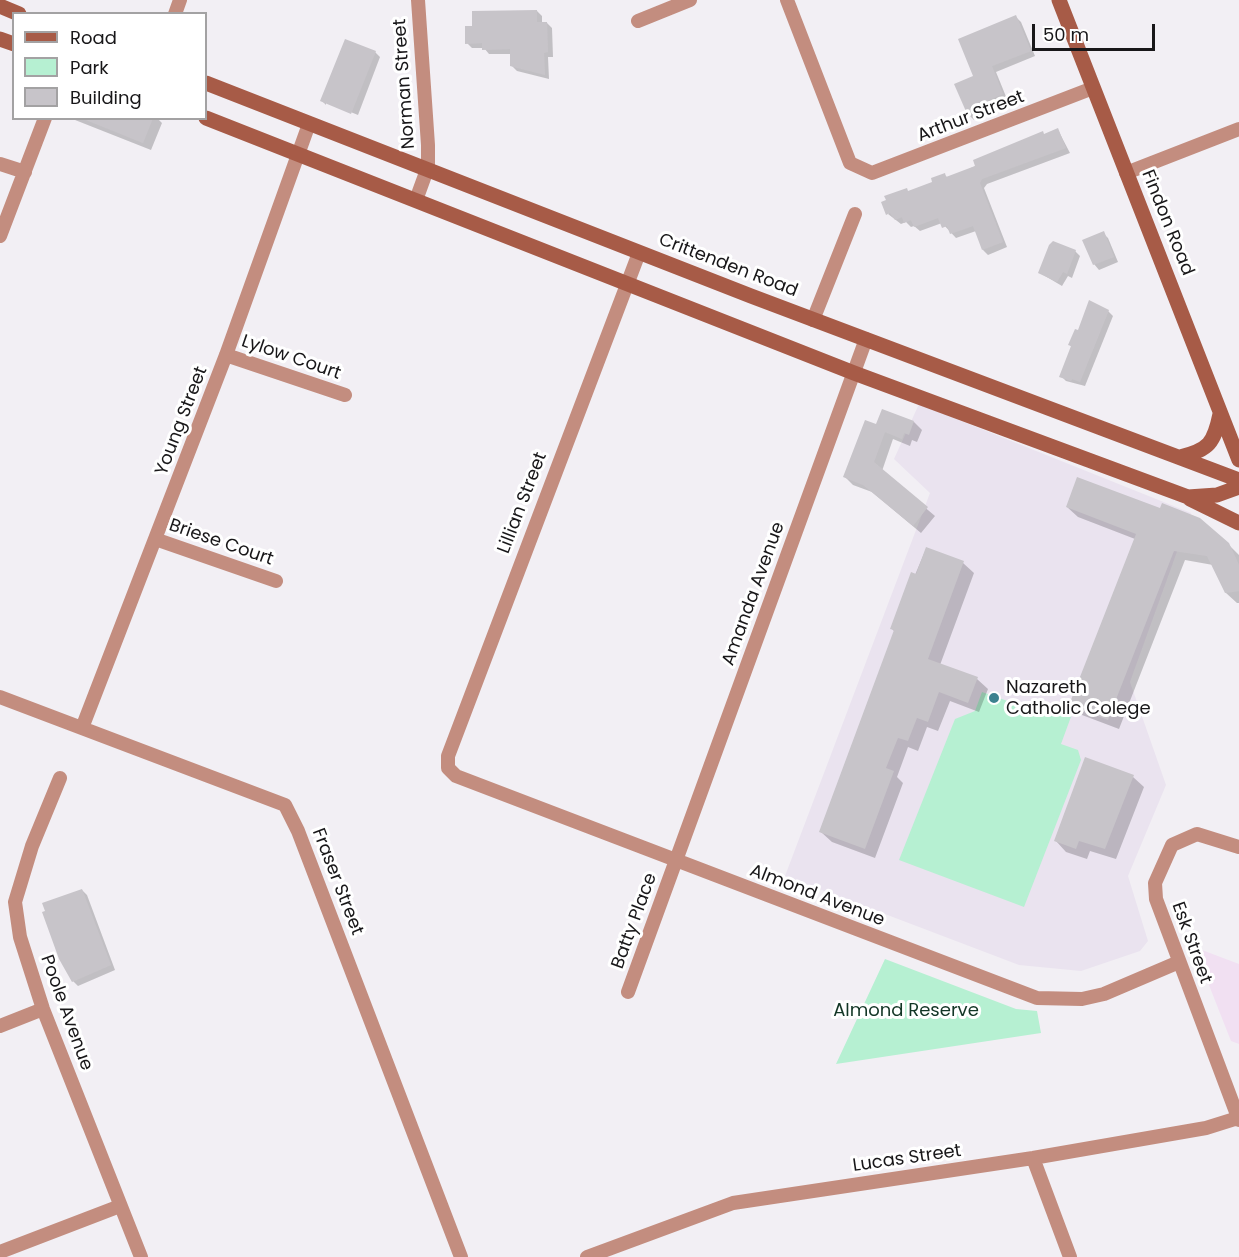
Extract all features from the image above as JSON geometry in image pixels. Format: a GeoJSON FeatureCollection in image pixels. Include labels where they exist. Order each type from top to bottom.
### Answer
{"type":"FeatureCollection","features":[{"type":"Feature","properties":{"kind":"main road","name":"Findon Road"},"geometry":{"type":"LineString","coordinates":[[1059,0],[1239,460]]}},
{"type":"Feature","properties":{"kind":"main road"},"geometry":{"type":"LineString","coordinates":[[0,6],[14,12]]}},
{"type":"Feature","properties":{"kind":"main road","name":"Crittenden Road"},"geometry":{"type":"LineString","coordinates":[[207,83],[309,124],[428,167],[639,253],[813,320],[1239,480]]}},
{"type":"Feature","properties":{"kind":"main road"},"geometry":{"type":"LineString","coordinates":[[207,118],[854,373],[1188,497],[1239,523]]}},
{"type":"Feature","properties":{"kind":"main road"},"geometry":{"type":"LineString","coordinates":[[1180,457],[1200,453],[1207,447],[1213,438],[1220,414]]}},
{"type":"Feature","properties":{"kind":"main road"},"geometry":{"type":"LineString","coordinates":[[1188,497],[1216,495],[1239,487]]}},
{"type":"Feature","properties":{"kind":"street","name":"Norman Street"},"geometry":{"type":"LineString","coordinates":[[416,200],[428,167],[418,0]]}},
{"type":"Feature","properties":{"kind":"street"},"geometry":{"type":"LineString","coordinates":[[638,21],[690,0]]}},
{"type":"Feature","properties":{"kind":"street","name":"Arthur Street"},"geometry":{"type":"LineString","coordinates":[[787,0],[850,163],[872,173],[883,171],[1093,88]]}},
{"type":"Feature","properties":{"kind":"street"},"geometry":{"type":"LineString","coordinates":[[0,236],[44,120]]}},
{"type":"Feature","properties":{"kind":"street","name":"Young Street"},"geometry":{"type":"LineString","coordinates":[[82,728],[226,355],[309,124]]}},
{"type":"Feature","properties":{"kind":"street"},"geometry":{"type":"LineString","coordinates":[[1126,173],[1239,129]]}},
{"type":"Feature","properties":{"kind":"street"},"geometry":{"type":"LineString","coordinates":[[0,164],[25,172]]}},
{"type":"Feature","properties":{"kind":"street"},"geometry":{"type":"LineString","coordinates":[[813,320],[855,214]]}},
{"type":"Feature","properties":{"kind":"street","name":"Lillian Street"},"geometry":{"type":"LineString","coordinates":[[448,768],[447,756],[625,284],[639,253]]}},
{"type":"Feature","properties":{"kind":"street","name":"Amanda Avenue"},"geometry":{"type":"LineString","coordinates":[[676,861],[866,339]]}},
{"type":"Feature","properties":{"kind":"street","name":"Lylow Court"},"geometry":{"type":"LineString","coordinates":[[226,355],[345,395]]}},
{"type":"Feature","properties":{"kind":"street","name":"Briese Court"},"geometry":{"type":"LineString","coordinates":[[155,539],[276,581]]}},
{"type":"Feature","properties":{"kind":"street","name":"Fraser Street"},"geometry":{"type":"LineString","coordinates":[[0,697],[285,805],[298,831],[461,1257]]}},
{"type":"Feature","properties":{"kind":"street","name":"Almond Avenue"},"geometry":{"type":"LineString","coordinates":[[448,768],[456,776],[1037,998],[1082,999],[1104,994],[1179,962]]}},
{"type":"Feature","properties":{"kind":"street","name":"Poole Avenue"},"geometry":{"type":"LineString","coordinates":[[60,778],[32,846],[15,902],[20,937],[44,1009],[141,1257]]}},
{"type":"Feature","properties":{"kind":"street","name":"Esk Street"},"geometry":{"type":"LineString","coordinates":[[1239,847],[1197,834],[1172,845],[1155,883],[1156,899],[1239,1119]]}},
{"type":"Feature","properties":{"kind":"street","name":"Batty Place"},"geometry":{"type":"LineString","coordinates":[[628,992],[676,861]]}},
{"type":"Feature","properties":{"kind":"street"},"geometry":{"type":"LineString","coordinates":[[0,1026],[44,1009]]}},
{"type":"Feature","properties":{"kind":"street","name":"Lucas Street"},"geometry":{"type":"LineString","coordinates":[[587,1257],[603,1254],[733,1203],[1032,1158],[1206,1128],[1239,1119]]}},
{"type":"Feature","properties":{"kind":"street"},"geometry":{"type":"LineString","coordinates":[[1032,1158],[1070,1257]]}},
{"type":"Feature","properties":{"kind":"street"},"geometry":{"type":"LineString","coordinates":[[0,1252],[120,1206]]}},
{"type":"Feature","properties":{"kind":"shaded area","name":"Nazareth Catholic Colege"},"geometry":{"type":"Polygon","coordinates":[[[919,404],[1191,513],[1130,682],[1166,785],[1128,876],[1148,941],[1140,951],[1081,971],[1019,965],[785,876],[930,493],[894,459],[919,404]]]}},
{"type":"Feature","properties":{"kind":"shaded area"},"geometry":{"type":"Polygon","coordinates":[[[1194,947],[1239,964],[1239,1044],[1231,1041],[1194,947]]]}},
{"type":"Feature","properties":{"kind":"green space"},"geometry":{"type":"Polygon","coordinates":[[[982,692],[1036,711],[1050,706],[1072,714],[1061,744],[1078,750],[1081,760],[1024,907],[899,860],[955,719],[975,711],[982,692]]]}},
{"type":"Feature","properties":{"kind":"green space","name":"Almond Reserve"},"geometry":{"type":"Polygon","coordinates":[[[885,959],[1016,1009],[1037,1011],[1041,1033],[836,1064],[885,959]]]}},
{"type":"Feature","properties":{"kind":"building"},"geometry":{"type":"Polygon","coordinates":[[[537,10],[537,22],[547,22],[548,52],[544,53],[545,75],[510,66],[510,49],[482,50],[482,43],[465,44],[465,26],[472,26],[472,11],[537,10]]]}},
{"type":"Feature","properties":{"kind":"building"},"geometry":{"type":"Polygon","coordinates":[[[1016,15],[1031,51],[992,66],[1003,94],[980,104],[983,110],[968,116],[954,84],[973,76],[958,39],[1016,15]]]}},
{"type":"Feature","properties":{"kind":"building"},"geometry":{"type":"Polygon","coordinates":[[[345,39],[376,51],[351,114],[320,101],[345,39]]]}},
{"type":"Feature","properties":{"kind":"building"},"geometry":{"type":"Polygon","coordinates":[[[86,120],[152,120],[143,143],[86,120]]]}},
{"type":"Feature","properties":{"kind":"building"},"geometry":{"type":"Polygon","coordinates":[[[1058,128],[1066,148],[982,179],[980,183],[1003,242],[982,250],[973,226],[950,234],[947,226],[942,228],[938,218],[914,227],[911,220],[904,223],[902,217],[895,220],[890,213],[886,215],[881,202],[886,200],[884,196],[907,188],[908,191],[932,182],[931,178],[945,173],[946,177],[975,166],[973,160],[1043,131],[1044,134],[1058,128]]]}},
{"type":"Feature","properties":{"kind":"building"},"geometry":{"type":"Polygon","coordinates":[[[1104,231],[1114,257],[1093,265],[1082,240],[1104,231]]]}},
{"type":"Feature","properties":{"kind":"building"},"geometry":{"type":"Polygon","coordinates":[[[1053,241],[1076,250],[1067,274],[1063,272],[1057,282],[1038,273],[1049,245],[1053,241]]]}},
{"type":"Feature","properties":{"kind":"building"},"geometry":{"type":"Polygon","coordinates":[[[1089,300],[1109,310],[1080,382],[1072,379],[1071,381],[1059,377],[1071,346],[1068,345],[1075,329],[1078,330],[1089,300]]]}},
{"type":"Feature","properties":{"kind":"building"},"geometry":{"type":"Polygon","coordinates":[[[882,409],[914,421],[909,435],[904,433],[902,439],[885,432],[874,462],[928,507],[913,526],[863,485],[843,477],[865,420],[876,424],[882,409]]]}},
{"type":"Feature","properties":{"kind":"building"},"geometry":{"type":"Polygon","coordinates":[[[1077,477],[1160,508],[1162,503],[1200,518],[1229,543],[1239,565],[1239,591],[1225,593],[1207,556],[1174,551],[1108,720],[1069,705],[1136,534],[1066,507],[1077,477]]]}},
{"type":"Feature","properties":{"kind":"building"},"geometry":{"type":"Polygon","coordinates":[[[926,547],[964,561],[928,659],[978,677],[968,703],[939,692],[928,722],[917,718],[908,741],[898,738],[886,768],[894,771],[865,849],[819,832],[894,630],[890,629],[911,572],[916,574],[926,547]]]}},
{"type":"Feature","properties":{"kind":"building"},"geometry":{"type":"Polygon","coordinates":[[[1085,757],[1134,775],[1105,849],[1079,841],[1076,849],[1054,841],[1085,757]]]}},
{"type":"Feature","properties":{"kind":"building"},"geometry":{"type":"Polygon","coordinates":[[[82,889],[111,965],[72,982],[59,959],[42,912],[45,911],[42,903],[82,889]]]}},
{"type":"Feature","properties":{"kind":"place","name":"Nazareth Catholic Colege"},"geometry":{"type":"Point","coordinates":[994,698]}}]}
